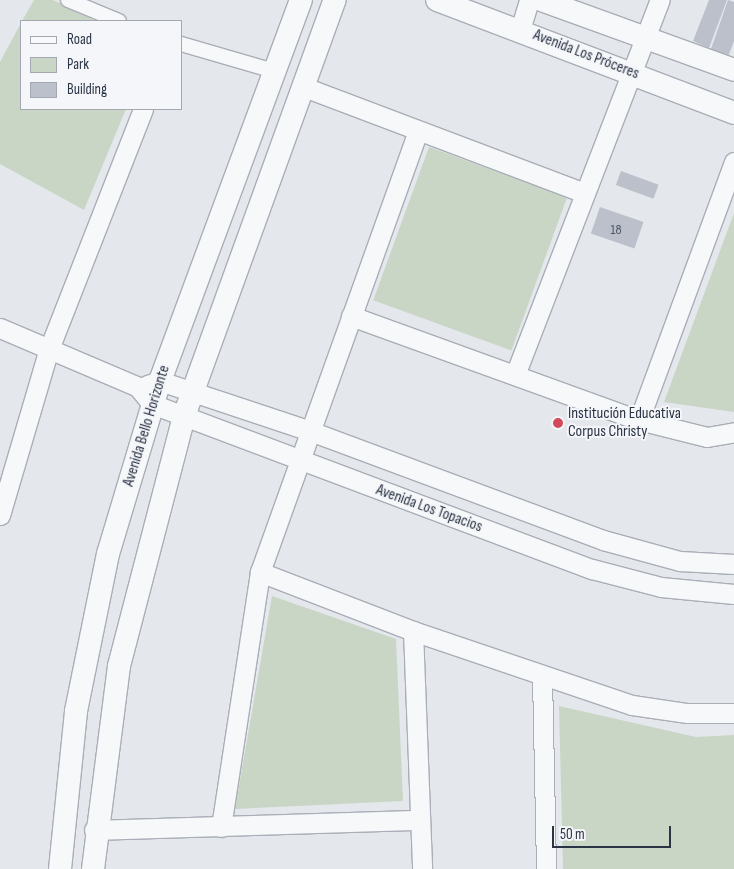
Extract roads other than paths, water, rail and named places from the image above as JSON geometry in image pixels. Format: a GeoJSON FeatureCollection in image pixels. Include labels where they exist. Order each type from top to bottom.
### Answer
{"type":"FeatureCollection","features":[{"type":"Feature","properties":{"kind":"street"},"geometry":{"type":"LineString","coordinates":[[68,0],[117,20]]}},
{"type":"Feature","properties":{"kind":"street","name":"Avenida Bello Horizonte"},"geometry":{"type":"LineString","coordinates":[[60,869],[76,711],[108,554],[160,381],[301,0]]}},
{"type":"Feature","properties":{"kind":"street","name":"Avenida Bello Horizonte"},"geometry":{"type":"LineString","coordinates":[[93,869],[94,830],[119,666],[184,416],[335,0]]}},
{"type":"Feature","properties":{"kind":"street","name":"Avenida Los Próceres"},"geometry":{"type":"LineString","coordinates":[[437,0],[734,113]]}},
{"type":"Feature","properties":{"kind":"street"},"geometry":{"type":"LineString","coordinates":[[520,30],[529,0]]}},
{"type":"Feature","properties":{"kind":"street"},"geometry":{"type":"LineString","coordinates":[[541,0],[734,70]]}},
{"type":"Feature","properties":{"kind":"street"},"geometry":{"type":"LineString","coordinates":[[515,375],[630,72],[660,0]]}},
{"type":"Feature","properties":{"kind":"street"},"geometry":{"type":"LineString","coordinates":[[182,44],[274,71]]}},
{"type":"Feature","properties":{"kind":"street"},"geometry":{"type":"LineString","coordinates":[[304,87],[585,192]]}},
{"type":"Feature","properties":{"kind":"street"},"geometry":{"type":"LineString","coordinates":[[0,515],[4,482],[50,349],[143,110]]}},
{"type":"Feature","properties":{"kind":"street"},"geometry":{"type":"LineString","coordinates":[[221,826],[260,572],[297,461],[310,431],[418,131]]}},
{"type":"Feature","properties":{"kind":"street"},"geometry":{"type":"LineString","coordinates":[[638,420],[734,162]]}},
{"type":"Feature","properties":{"kind":"street"},"geometry":{"type":"LineString","coordinates":[[351,316],[638,420],[707,437],[734,432]]}},
{"type":"Feature","properties":{"kind":"street","name":"Avenida Los Topacios"},"geometry":{"type":"LineString","coordinates":[[0,328],[138,387],[152,404],[297,461],[592,569],[661,587],[734,594]]}},
{"type":"Feature","properties":{"kind":"street"},"geometry":{"type":"LineString","coordinates":[[138,387],[160,381]]}},
{"type":"Feature","properties":{"kind":"street","name":"Avenida Los Topacios"},"geometry":{"type":"LineString","coordinates":[[160,381],[310,431],[603,540],[680,561],[734,564]]}},
{"type":"Feature","properties":{"kind":"street"},"geometry":{"type":"LineString","coordinates":[[592,569],[603,540]]}},
{"type":"Feature","properties":{"kind":"street"},"geometry":{"type":"LineString","coordinates":[[260,572],[413,631],[632,705],[687,713],[734,713]]}},
{"type":"Feature","properties":{"kind":"street"},"geometry":{"type":"LineString","coordinates":[[413,631],[422,869]]}},
{"type":"Feature","properties":{"kind":"street"},"geometry":{"type":"LineString","coordinates":[[542,676],[546,869]]}},
{"type":"Feature","properties":{"kind":"street"},"geometry":{"type":"LineString","coordinates":[[94,830],[420,820]]}},
{"type":"Feature","properties":{"kind":"place","name":"Institución Educativa Corpus Christy"},"geometry":{"type":"Point","coordinates":[558,423]}}]}
